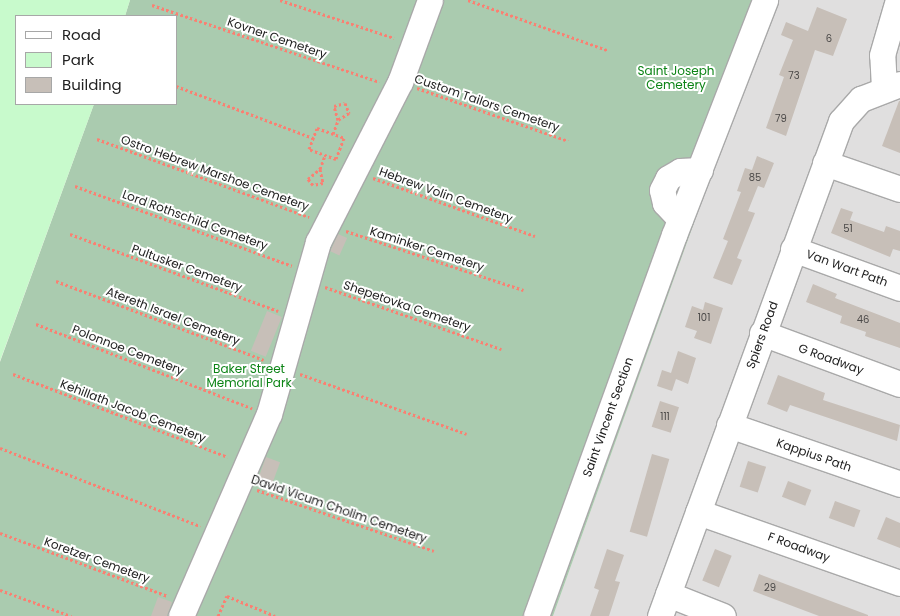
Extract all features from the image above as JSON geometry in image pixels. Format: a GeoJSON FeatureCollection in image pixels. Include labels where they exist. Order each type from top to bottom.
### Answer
{"type":"FeatureCollection","features":[{"type":"Feature","properties":{"kind":"street"},"geometry":{"type":"LineString","coordinates":[[184,610],[269,414],[308,276],[326,224],[352,170],[398,85],[430,0]]}},
{"type":"Feature","properties":{"kind":"street","name":"Saint Vincent Section"},"geometry":{"type":"LineString","coordinates":[[536,616],[680,219],[765,0]]}},
{"type":"Feature","properties":{"kind":"street"},"geometry":{"type":"LineString","coordinates":[[892,86],[882,54],[898,0]]}},
{"type":"Feature","properties":{"kind":"street","name":"Spiers Road"},"geometry":{"type":"LineString","coordinates":[[664,605],[841,121],[861,99],[892,86]]}},
{"type":"Feature","properties":{"kind":"street"},"geometry":{"type":"LineString","coordinates":[[825,163],[900,189]]}},
{"type":"Feature","properties":{"kind":"street","name":"Van Wart Path"},"geometry":{"type":"LineString","coordinates":[[793,249],[900,288]]}},
{"type":"Feature","properties":{"kind":"street","name":"G Roadway"},"geometry":{"type":"LineString","coordinates":[[762,333],[900,384]]}},
{"type":"Feature","properties":{"kind":"street","name":"Kappius Path"},"geometry":{"type":"LineString","coordinates":[[729,425],[900,484]]}},
{"type":"Feature","properties":{"kind":"street","name":"F Roadway"},"geometry":{"type":"LineString","coordinates":[[698,512],[900,583]]}},
{"type":"Feature","properties":{"kind":"street"},"geometry":{"type":"LineString","coordinates":[[664,605],[723,616]]}},
{"type":"Feature","properties":{"kind":"path"},"geometry":{"type":"LineString","coordinates":[[280,0],[414,45]]}},
{"type":"Feature","properties":{"kind":"path"},"geometry":{"type":"LineString","coordinates":[[468,0],[607,50]]}},
{"type":"Feature","properties":{"kind":"path","name":"Kovner Cemetery"},"geometry":{"type":"LineString","coordinates":[[152,5],[398,85]]}},
{"type":"Feature","properties":{"kind":"path","name":"Custom Tailors Cemetery"},"geometry":{"type":"LineString","coordinates":[[398,85],[568,141]]}},
{"type":"Feature","properties":{"kind":"path"},"geometry":{"type":"LineString","coordinates":[[178,87],[313,138]]}},
{"type":"Feature","properties":{"kind":"path"},"geometry":{"type":"LineString","coordinates":[[333,134],[338,120],[334,106],[346,103],[349,113],[338,120]]}},
{"type":"Feature","properties":{"kind":"path"},"geometry":{"type":"LineString","coordinates":[[317,128],[344,138],[336,159],[309,149],[313,138],[317,128]]}},
{"type":"Feature","properties":{"kind":"path","name":"Ostro Hebrew Marshoe Cemetery"},"geometry":{"type":"LineString","coordinates":[[97,139],[326,224]]}},
{"type":"Feature","properties":{"kind":"path"},"geometry":{"type":"LineString","coordinates":[[320,169],[323,183],[313,185],[308,179],[320,169],[325,155]]}},
{"type":"Feature","properties":{"kind":"path","name":"Hebrew Volin Cemetery"},"geometry":{"type":"LineString","coordinates":[[352,170],[534,236]]}},
{"type":"Feature","properties":{"kind":"path","name":"Lord Rothschild Cemetery"},"geometry":{"type":"LineString","coordinates":[[75,186],[308,276]]}},
{"type":"Feature","properties":{"kind":"path","name":"Kaminker Cemetery"},"geometry":{"type":"LineString","coordinates":[[326,224],[523,290]]}},
{"type":"Feature","properties":{"kind":"path","name":"Pultusker Cemetery"},"geometry":{"type":"LineString","coordinates":[[70,234],[297,319]]}},
{"type":"Feature","properties":{"kind":"path","name":"Shepetovka Cemetery"},"geometry":{"type":"LineString","coordinates":[[308,276],[502,349]]}},
{"type":"Feature","properties":{"kind":"path","name":"Atereth Israel Cemetery"},"geometry":{"type":"LineString","coordinates":[[56,281],[283,368],[467,434]]}},
{"type":"Feature","properties":{"kind":"path","name":"Polonnoe Cemetery"},"geometry":{"type":"LineString","coordinates":[[36,324],[269,414]]}},
{"type":"Feature","properties":{"kind":"path","name":"Kehillath Jacob Cemetery"},"geometry":{"type":"LineString","coordinates":[[13,374],[243,474]]}},
{"type":"Feature","properties":{"kind":"path"},"geometry":{"type":"LineString","coordinates":[[0,448],[217,532]]}},
{"type":"Feature","properties":{"kind":"path","name":"David Vicum Cholim Cemetery"},"geometry":{"type":"LineString","coordinates":[[243,474],[434,551]]}},
{"type":"Feature","properties":{"kind":"path","name":"Koretzer Cemetery"},"geometry":{"type":"LineString","coordinates":[[0,533],[184,610]]}},
{"type":"Feature","properties":{"kind":"path"},"geometry":{"type":"LineString","coordinates":[[0,590],[71,616]]}},
{"type":"Feature","properties":{"kind":"path"},"geometry":{"type":"LineString","coordinates":[[218,616],[227,596],[275,616]]}},
{"type":"Feature","properties":{"kind":"shaded area"},"geometry":{"type":"Polygon","coordinates":[[[774,0],[900,0],[900,616],[553,616],[774,0]]]}},
{"type":"Feature","properties":{"kind":"green space"},"geometry":{"type":"Polygon","coordinates":[[[0,0],[130,0],[125,15],[15,15],[15,105],[94,105],[0,361],[0,0]]]}},
{"type":"Feature","properties":{"kind":"green space","name":"Baker Street Memorial Park"},"geometry":{"type":"Polygon","coordinates":[[[130,0],[774,0],[553,616],[0,616],[0,362],[94,105],[178,105],[178,15],[125,15],[130,0]]]}},
{"type":"Feature","properties":{"kind":"building"},"geometry":{"type":"Polygon","coordinates":[[[817,7],[847,19],[833,56],[815,50],[786,136],[766,128],[784,77],[779,75],[793,40],[781,35],[786,22],[808,31],[817,7]]]}},
{"type":"Feature","properties":{"kind":"building"},"geometry":{"type":"Polygon","coordinates":[[[900,101],[900,153],[882,146],[900,101]]]}},
{"type":"Feature","properties":{"kind":"building"},"geometry":{"type":"Polygon","coordinates":[[[757,156],[774,163],[764,188],[758,186],[748,211],[755,213],[737,258],[742,260],[732,285],[713,278],[728,241],[723,239],[741,192],[737,191],[745,168],[752,170],[757,156]]]}},
{"type":"Feature","properties":{"kind":"building"},"geometry":{"type":"Polygon","coordinates":[[[841,208],[853,212],[850,220],[884,232],[886,226],[900,231],[900,251],[893,249],[890,257],[831,233],[841,208]]]}},
{"type":"Feature","properties":{"kind":"building"},"geometry":{"type":"Polygon","coordinates":[[[338,234],[347,238],[339,255],[330,251],[338,234]]]}},
{"type":"Feature","properties":{"kind":"building"},"geometry":{"type":"Polygon","coordinates":[[[813,284],[837,294],[835,298],[900,323],[900,348],[865,336],[866,332],[840,323],[842,316],[806,302],[813,284]]]}},
{"type":"Feature","properties":{"kind":"building"},"geometry":{"type":"Polygon","coordinates":[[[705,302],[723,308],[711,344],[694,338],[697,331],[685,327],[692,306],[703,310],[705,302]]]}},
{"type":"Feature","properties":{"kind":"building"},"geometry":{"type":"Polygon","coordinates":[[[267,311],[282,317],[266,357],[251,351],[267,311]]]}},
{"type":"Feature","properties":{"kind":"building"},"geometry":{"type":"Polygon","coordinates":[[[678,351],[696,358],[688,384],[676,379],[672,391],[657,386],[662,370],[671,373],[678,351]]]}},
{"type":"Feature","properties":{"kind":"building"},"geometry":{"type":"Polygon","coordinates":[[[778,375],[825,393],[823,400],[900,425],[897,441],[790,405],[787,412],[767,404],[778,375]]]}},
{"type":"Feature","properties":{"kind":"building"},"geometry":{"type":"Polygon","coordinates":[[[660,401],[679,407],[671,433],[652,427],[660,401]]]}},
{"type":"Feature","properties":{"kind":"building"},"geometry":{"type":"Polygon","coordinates":[[[652,454],[669,459],[647,537],[630,532],[652,454]]]}},
{"type":"Feature","properties":{"kind":"building"},"geometry":{"type":"Polygon","coordinates":[[[266,457],[280,462],[272,486],[257,480],[266,457]]]}},
{"type":"Feature","properties":{"kind":"building"},"geometry":{"type":"Polygon","coordinates":[[[748,461],[766,467],[758,493],[740,487],[748,461]]]}},
{"type":"Feature","properties":{"kind":"building"},"geometry":{"type":"Polygon","coordinates":[[[788,481],[811,490],[805,506],[782,497],[788,481]]]}},
{"type":"Feature","properties":{"kind":"building"},"geometry":{"type":"Polygon","coordinates":[[[835,501],[860,510],[854,527],[829,518],[835,501]]]}},
{"type":"Feature","properties":{"kind":"building"},"geometry":{"type":"Polygon","coordinates":[[[886,517],[900,523],[900,548],[877,539],[886,517]]]}},
{"type":"Feature","properties":{"kind":"building"},"geometry":{"type":"Polygon","coordinates":[[[607,549],[624,555],[615,581],[620,582],[609,616],[590,616],[599,590],[594,588],[607,549]]]}},
{"type":"Feature","properties":{"kind":"building"},"geometry":{"type":"Polygon","coordinates":[[[715,549],[732,556],[719,587],[702,581],[715,549]]]}},
{"type":"Feature","properties":{"kind":"building"},"geometry":{"type":"Polygon","coordinates":[[[759,574],[868,616],[819,616],[753,591],[759,574]]]}},
{"type":"Feature","properties":{"kind":"building"},"geometry":{"type":"Polygon","coordinates":[[[158,597],[172,602],[167,616],[151,616],[158,597]]]}},
{"type":"Feature","properties":{"kind":"park label","name":"Saint Joseph Cemetery"},"geometry":{"type":"Point","coordinates":[676,78]}}]}
